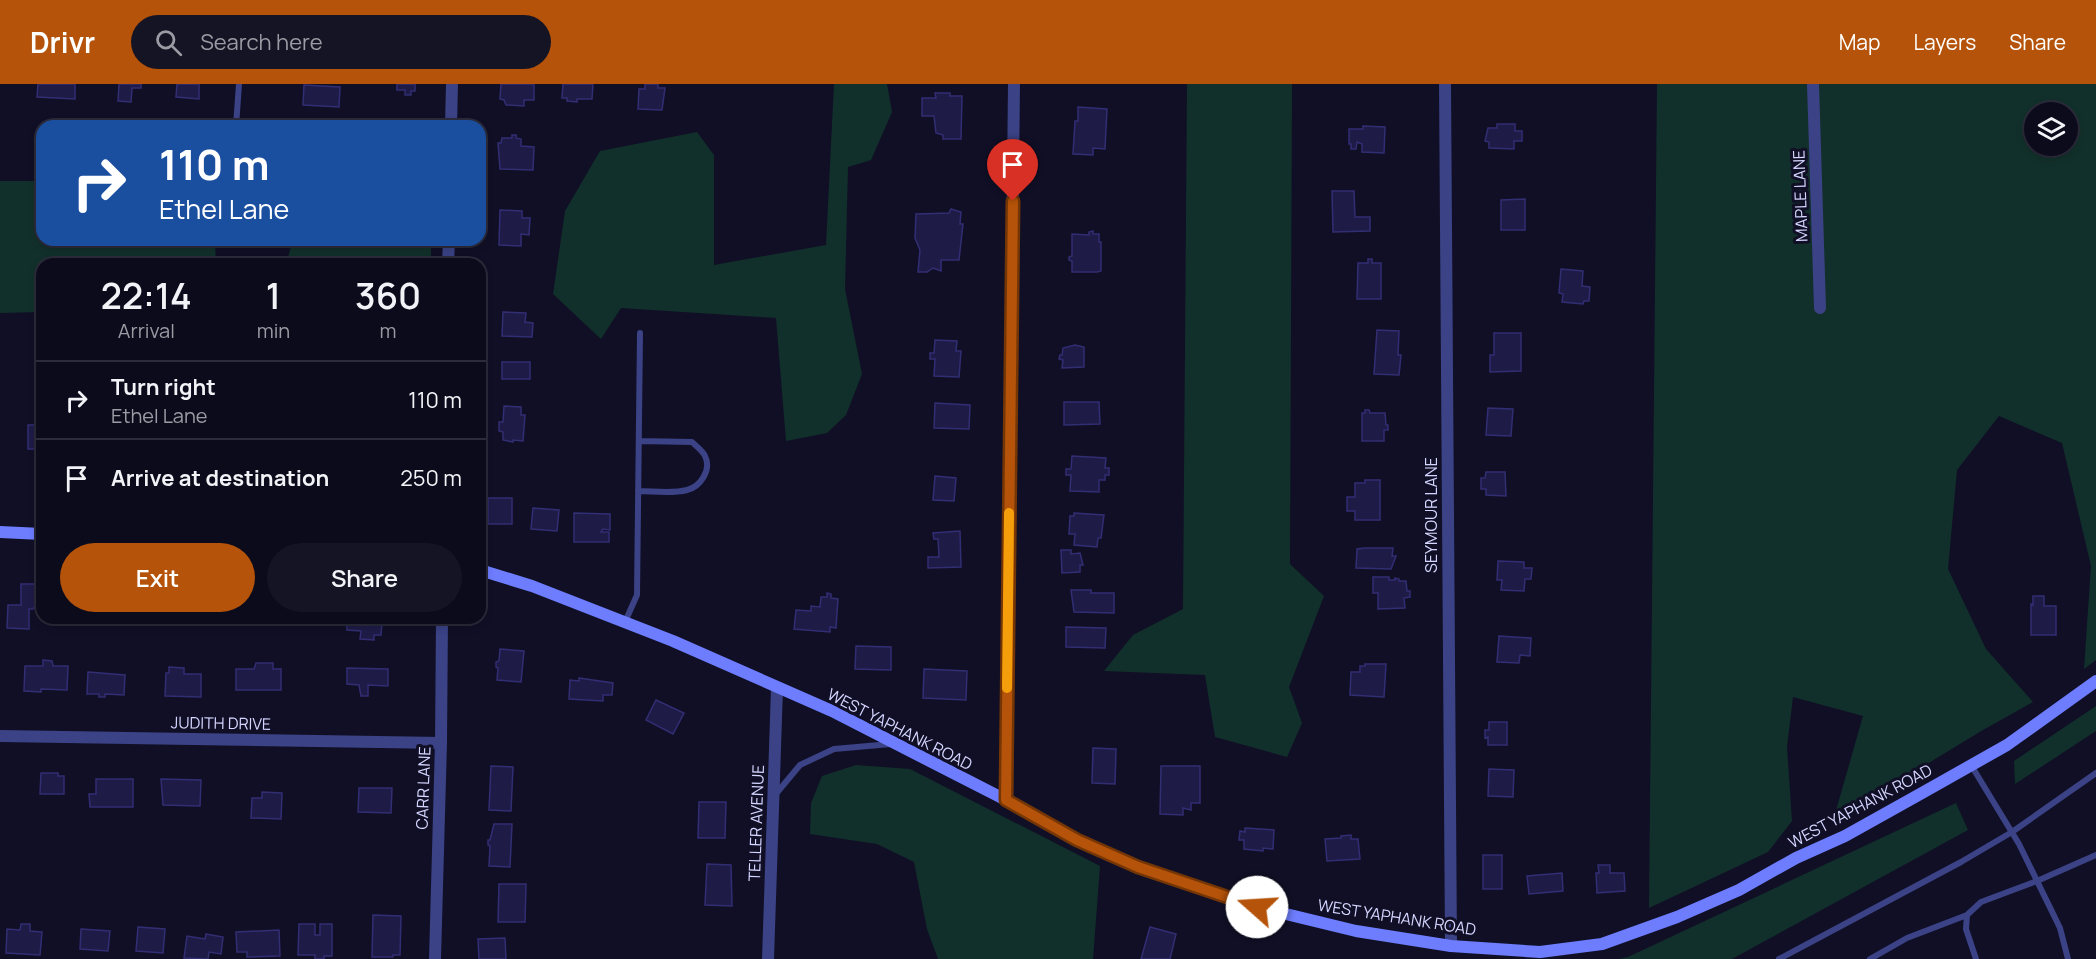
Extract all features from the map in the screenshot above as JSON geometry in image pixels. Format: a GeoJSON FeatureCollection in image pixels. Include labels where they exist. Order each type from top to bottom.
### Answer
{"type":"FeatureCollection","features":[{"type":"Feature","properties":{"kind":"street"},"geometry":{"type":"LineString","coordinates":[[451,120],[452,84]]}},
{"type":"Feature","properties":{"kind":"street"},"geometry":{"type":"LineString","coordinates":[[1006,800],[1014,84]]}},
{"type":"Feature","properties":{"kind":"street","name":"SEYMOUR LANE"},"geometry":{"type":"LineString","coordinates":[[1445,84],[1451,946]]}},
{"type":"Feature","properties":{"kind":"street","name":"MAPLE LANE"},"geometry":{"type":"LineString","coordinates":[[1813,84],[1820,308]]}},
{"type":"Feature","properties":{"kind":"street"},"geometry":{"type":"LineString","coordinates":[[0,532],[36,534]]}},
{"type":"Feature","properties":{"kind":"street","name":"WEST YAPHANK ROAD"},"geometry":{"type":"LineString","coordinates":[[486,572],[532,586],[625,622],[832,711],[1006,800],[1077,840],[1138,867],[1257,907],[1356,930],[1451,946],[1540,952],[1602,944],[1677,917],[1740,890],[1796,858],[1845,836],[2025,733],[2096,681]]}},
{"type":"Feature","properties":{"kind":"street","name":"CARR LANE"},"geometry":{"type":"LineString","coordinates":[[435,959],[442,624]]}},
{"type":"Feature","properties":{"kind":"street","name":"TELLER AVENUE"},"geometry":{"type":"LineString","coordinates":[[768,959],[777,688]]}},
{"type":"Feature","properties":{"kind":"street","name":"JUDITH DRIVE"},"geometry":{"type":"LineString","coordinates":[[0,736],[441,743]]}},
{"type":"Feature","properties":{"kind":"lane"},"geometry":{"type":"LineString","coordinates":[[236,120],[239,84]]}},
{"type":"Feature","properties":{"kind":"lane"},"geometry":{"type":"LineString","coordinates":[[625,622],[637,595],[640,333]]}},
{"type":"Feature","properties":{"kind":"lane"},"geometry":{"type":"LineString","coordinates":[[638,491],[684,491],[694,488],[701,480],[707,465],[705,455],[692,442],[639,441]]}},
{"type":"Feature","properties":{"kind":"lane"},"geometry":{"type":"LineString","coordinates":[[773,798],[800,765],[834,748],[895,744]]}},
{"type":"Feature","properties":{"kind":"lane"},"geometry":{"type":"LineString","coordinates":[[1971,765],[2012,832],[2037,881],[2060,928],[2068,959]]}},
{"type":"Feature","properties":{"kind":"lane"},"geometry":{"type":"LineString","coordinates":[[1779,959],[1961,862],[2012,832],[2096,773]]}},
{"type":"Feature","properties":{"kind":"lane"},"geometry":{"type":"LineString","coordinates":[[1870,959],[1907,938],[1967,915],[1981,902],[2096,855]]}},
{"type":"Feature","properties":{"kind":"lane"},"geometry":{"type":"LineString","coordinates":[[1967,915],[1966,929],[1976,959]]}},
{"type":"Feature","properties":{"kind":"green space"},"geometry":{"type":"Polygon","coordinates":[[[834,84],[887,84],[892,112],[871,160],[848,167],[845,289],[862,374],[846,415],[827,433],[786,441],[776,318],[621,308],[601,339],[553,294],[565,211],[600,151],[697,132],[714,155],[714,265],[826,245],[834,84]]]}},
{"type":"Feature","properties":{"kind":"green space"},"geometry":{"type":"Polygon","coordinates":[[[1187,84],[1292,84],[1290,564],[1324,596],[1289,687],[1302,723],[1287,757],[1215,737],[1205,675],[1104,671],[1133,635],[1183,609],[1187,84]]]}},
{"type":"Feature","properties":{"kind":"green space"},"geometry":{"type":"Polygon","coordinates":[[[1657,84],[2096,84],[2096,660],[2084,669],[2091,566],[2062,443],[1999,416],[1957,470],[1948,569],[1986,649],[2033,702],[1833,821],[1863,716],[1793,697],[1787,747],[1792,821],[1768,852],[1649,908],[1657,84]]]}},
{"type":"Feature","properties":{"kind":"green space"},"geometry":{"type":"Polygon","coordinates":[[[0,181],[36,181],[36,246],[215,246],[216,258],[36,258],[36,312],[0,313],[0,181]]]}},
{"type":"Feature","properties":{"kind":"green space"},"geometry":{"type":"Polygon","coordinates":[[[291,246],[431,246],[431,258],[288,258],[291,246]]]}},
{"type":"Feature","properties":{"kind":"green space"},"geometry":{"type":"Polygon","coordinates":[[[2096,706],[2096,731],[2015,784],[2014,761],[2096,706]]]}},
{"type":"Feature","properties":{"kind":"green space"},"geometry":{"type":"Polygon","coordinates":[[[856,765],[910,769],[1100,866],[1093,959],[938,959],[927,929],[914,862],[877,844],[810,834],[811,803],[822,776],[856,765]]]}},
{"type":"Feature","properties":{"kind":"green space"},"geometry":{"type":"Polygon","coordinates":[[[1956,803],[1968,830],[1732,959],[1619,959],[1628,957],[1956,803]]]}},
{"type":"Feature","properties":{"kind":"building"},"geometry":{"type":"Polygon","coordinates":[[[38,84],[75,84],[75,99],[37,97],[38,84]]]}},
{"type":"Feature","properties":{"kind":"building"},"geometry":{"type":"Polygon","coordinates":[[[119,84],[141,84],[141,88],[132,88],[131,102],[118,101],[119,84]]]}},
{"type":"Feature","properties":{"kind":"building"},"geometry":{"type":"Polygon","coordinates":[[[177,84],[199,84],[199,99],[176,97],[177,84]]]}},
{"type":"Feature","properties":{"kind":"building"},"geometry":{"type":"Polygon","coordinates":[[[397,84],[415,84],[415,91],[411,91],[411,95],[405,95],[405,90],[397,90],[397,84]]]}},
{"type":"Feature","properties":{"kind":"building"},"geometry":{"type":"Polygon","coordinates":[[[501,84],[534,84],[534,100],[524,100],[524,106],[506,105],[504,100],[500,99],[501,84]]]}},
{"type":"Feature","properties":{"kind":"building"},"geometry":{"type":"Polygon","coordinates":[[[563,84],[593,84],[592,99],[567,101],[567,98],[562,98],[563,84]]]}},
{"type":"Feature","properties":{"kind":"building"},"geometry":{"type":"Polygon","coordinates":[[[645,84],[658,84],[658,88],[665,88],[662,110],[638,109],[639,89],[645,89],[645,84]]]}},
{"type":"Feature","properties":{"kind":"building"},"geometry":{"type":"Polygon","coordinates":[[[304,85],[340,87],[339,107],[303,105],[304,85]]]}},
{"type":"Feature","properties":{"kind":"building"},"geometry":{"type":"Polygon","coordinates":[[[935,93],[962,96],[961,139],[943,139],[943,135],[936,133],[934,116],[922,116],[922,98],[936,98],[935,93]]]}},
{"type":"Feature","properties":{"kind":"building"},"geometry":{"type":"Polygon","coordinates":[[[1078,107],[1107,109],[1105,149],[1093,148],[1093,155],[1073,154],[1078,107]]]}},
{"type":"Feature","properties":{"kind":"building"},"geometry":{"type":"Polygon","coordinates":[[[1497,124],[1515,124],[1515,131],[1522,131],[1522,141],[1514,141],[1514,149],[1489,148],[1489,142],[1485,141],[1488,128],[1497,128],[1497,124]]]}},
{"type":"Feature","properties":{"kind":"building"},"geometry":{"type":"Polygon","coordinates":[[[1363,126],[1385,127],[1384,153],[1362,152],[1362,144],[1357,142],[1356,149],[1351,149],[1349,129],[1363,129],[1363,126]]]}},
{"type":"Feature","properties":{"kind":"building"},"geometry":{"type":"Polygon","coordinates":[[[512,135],[521,139],[521,146],[534,147],[533,170],[500,169],[498,143],[501,143],[502,138],[512,138],[512,135]]]}},
{"type":"Feature","properties":{"kind":"building"},"geometry":{"type":"Polygon","coordinates":[[[1332,191],[1354,191],[1355,217],[1370,217],[1370,231],[1333,232],[1332,191]]]}},
{"type":"Feature","properties":{"kind":"building"},"geometry":{"type":"Polygon","coordinates":[[[1525,199],[1525,230],[1501,230],[1501,200],[1525,199]]]}},
{"type":"Feature","properties":{"kind":"building"},"geometry":{"type":"Polygon","coordinates":[[[951,209],[961,212],[960,224],[963,224],[959,260],[941,260],[941,271],[933,268],[927,272],[918,272],[920,250],[915,238],[916,214],[949,213],[951,209]]]}},
{"type":"Feature","properties":{"kind":"building"},"geometry":{"type":"Polygon","coordinates":[[[500,210],[522,211],[522,218],[530,218],[529,235],[521,234],[521,246],[499,245],[500,210]]]}},
{"type":"Feature","properties":{"kind":"building"},"geometry":{"type":"Polygon","coordinates":[[[1093,231],[1093,234],[1099,234],[1099,242],[1101,242],[1101,271],[1072,272],[1072,261],[1069,257],[1072,256],[1072,234],[1089,235],[1089,232],[1093,231]]]}},
{"type":"Feature","properties":{"kind":"building"},"geometry":{"type":"Polygon","coordinates":[[[1368,259],[1372,259],[1372,263],[1381,263],[1381,299],[1357,299],[1358,263],[1368,263],[1368,259]]]}},
{"type":"Feature","properties":{"kind":"building"},"geometry":{"type":"Polygon","coordinates":[[[1561,269],[1583,271],[1582,286],[1590,287],[1589,301],[1584,301],[1583,304],[1562,302],[1563,294],[1559,293],[1561,269]]]}},
{"type":"Feature","properties":{"kind":"building"},"geometry":{"type":"Polygon","coordinates":[[[503,312],[526,313],[525,322],[533,323],[532,337],[502,336],[503,312]]]}},
{"type":"Feature","properties":{"kind":"building"},"geometry":{"type":"Polygon","coordinates":[[[1377,330],[1399,331],[1398,355],[1401,355],[1399,375],[1374,374],[1377,330]]]}},
{"type":"Feature","properties":{"kind":"building"},"geometry":{"type":"Polygon","coordinates":[[[1494,333],[1521,333],[1521,371],[1490,372],[1490,355],[1494,355],[1494,333]]]}},
{"type":"Feature","properties":{"kind":"building"},"geometry":{"type":"Polygon","coordinates":[[[935,340],[957,341],[956,351],[961,351],[959,377],[934,376],[935,359],[930,359],[930,353],[934,353],[935,340]]]}},
{"type":"Feature","properties":{"kind":"building"},"geometry":{"type":"Polygon","coordinates":[[[1075,345],[1084,347],[1084,367],[1062,368],[1063,360],[1059,359],[1063,348],[1075,345]]]}},
{"type":"Feature","properties":{"kind":"building"},"geometry":{"type":"Polygon","coordinates":[[[502,362],[530,362],[530,379],[502,379],[502,362]]]}},
{"type":"Feature","properties":{"kind":"building"},"geometry":{"type":"Polygon","coordinates":[[[1064,402],[1099,402],[1100,424],[1064,425],[1064,402]]]}},
{"type":"Feature","properties":{"kind":"building"},"geometry":{"type":"Polygon","coordinates":[[[935,403],[970,405],[969,429],[934,428],[935,403]]]}},
{"type":"Feature","properties":{"kind":"building"},"geometry":{"type":"Polygon","coordinates":[[[504,406],[521,407],[521,415],[525,415],[523,441],[503,440],[503,432],[499,431],[499,422],[503,422],[504,406]]]}},
{"type":"Feature","properties":{"kind":"building"},"geometry":{"type":"Polygon","coordinates":[[[1488,408],[1513,409],[1511,436],[1486,435],[1488,408]]]}},
{"type":"Feature","properties":{"kind":"building"},"geometry":{"type":"Polygon","coordinates":[[[1365,410],[1369,410],[1370,413],[1385,413],[1388,430],[1384,430],[1384,441],[1362,441],[1362,413],[1365,413],[1365,410]]]}},
{"type":"Feature","properties":{"kind":"building"},"geometry":{"type":"Polygon","coordinates":[[[28,425],[36,425],[36,449],[28,449],[28,425]]]}},
{"type":"Feature","properties":{"kind":"building"},"geometry":{"type":"Polygon","coordinates":[[[1072,456],[1106,458],[1105,468],[1109,468],[1109,475],[1105,475],[1105,480],[1099,480],[1099,492],[1070,491],[1071,475],[1066,475],[1066,469],[1071,469],[1072,456]]]}},
{"type":"Feature","properties":{"kind":"building"},"geometry":{"type":"Polygon","coordinates":[[[1486,472],[1505,472],[1506,496],[1486,495],[1486,489],[1481,489],[1481,478],[1485,478],[1486,472]]]}},
{"type":"Feature","properties":{"kind":"building"},"geometry":{"type":"Polygon","coordinates":[[[935,476],[956,478],[954,501],[933,500],[935,476]]]}},
{"type":"Feature","properties":{"kind":"building"},"geometry":{"type":"Polygon","coordinates":[[[1365,480],[1380,480],[1380,520],[1355,520],[1355,511],[1347,511],[1347,497],[1355,497],[1355,483],[1365,483],[1365,480]]]}},
{"type":"Feature","properties":{"kind":"building"},"geometry":{"type":"Polygon","coordinates":[[[488,498],[512,498],[512,524],[488,524],[488,498]]]}},
{"type":"Feature","properties":{"kind":"building"},"geometry":{"type":"Polygon","coordinates":[[[533,508],[559,510],[557,531],[531,529],[533,508]]]}},
{"type":"Feature","properties":{"kind":"building"},"geometry":{"type":"Polygon","coordinates":[[[574,513],[610,514],[610,530],[603,529],[601,532],[609,532],[609,542],[574,542],[574,513]]]}},
{"type":"Feature","properties":{"kind":"building"},"geometry":{"type":"Polygon","coordinates":[[[1074,513],[1104,515],[1101,538],[1098,538],[1097,547],[1074,545],[1075,534],[1069,534],[1070,516],[1074,516],[1074,513]]]}},
{"type":"Feature","properties":{"kind":"building"},"geometry":{"type":"Polygon","coordinates":[[[960,531],[961,567],[928,568],[928,557],[939,557],[938,539],[934,539],[933,533],[960,531]]]}},
{"type":"Feature","properties":{"kind":"building"},"geometry":{"type":"Polygon","coordinates":[[[1393,548],[1392,556],[1396,556],[1391,569],[1356,568],[1357,549],[1393,548]]]}},
{"type":"Feature","properties":{"kind":"building"},"geometry":{"type":"Polygon","coordinates":[[[1061,550],[1071,550],[1071,554],[1080,553],[1083,565],[1080,565],[1080,572],[1062,573],[1061,550]]]}},
{"type":"Feature","properties":{"kind":"building"},"geometry":{"type":"Polygon","coordinates":[[[1498,561],[1524,562],[1524,568],[1532,568],[1531,579],[1525,579],[1524,591],[1501,590],[1502,580],[1497,580],[1498,561]]]}},
{"type":"Feature","properties":{"kind":"building"},"geometry":{"type":"Polygon","coordinates":[[[1373,577],[1389,577],[1389,580],[1395,580],[1395,578],[1399,581],[1406,581],[1410,597],[1404,598],[1405,608],[1378,609],[1378,593],[1373,593],[1373,577]]]}},
{"type":"Feature","properties":{"kind":"building"},"geometry":{"type":"Polygon","coordinates":[[[21,584],[36,584],[36,605],[33,609],[29,609],[29,629],[7,628],[8,605],[21,605],[21,584]]]}},
{"type":"Feature","properties":{"kind":"building"},"geometry":{"type":"Polygon","coordinates":[[[1071,590],[1114,593],[1114,613],[1074,612],[1071,590]]]}},
{"type":"Feature","properties":{"kind":"building"},"geometry":{"type":"Polygon","coordinates":[[[827,593],[831,594],[831,598],[838,599],[836,628],[830,627],[830,632],[794,629],[796,610],[811,611],[811,606],[820,607],[821,597],[827,597],[827,593]]]}},
{"type":"Feature","properties":{"kind":"building"},"geometry":{"type":"Polygon","coordinates":[[[2033,596],[2044,596],[2044,606],[2056,606],[2056,635],[2031,635],[2033,596]]]}},
{"type":"Feature","properties":{"kind":"building"},"geometry":{"type":"Polygon","coordinates":[[[347,624],[382,624],[381,635],[374,635],[374,640],[360,639],[361,631],[347,630],[347,624]]]}},
{"type":"Feature","properties":{"kind":"building"},"geometry":{"type":"Polygon","coordinates":[[[1066,627],[1106,628],[1105,648],[1066,647],[1066,627]]]}},
{"type":"Feature","properties":{"kind":"building"},"geometry":{"type":"Polygon","coordinates":[[[1499,636],[1531,638],[1530,656],[1520,655],[1519,663],[1497,662],[1499,636]]]}},
{"type":"Feature","properties":{"kind":"building"},"geometry":{"type":"Polygon","coordinates":[[[856,646],[891,647],[891,670],[855,669],[856,646]]]}},
{"type":"Feature","properties":{"kind":"building"},"geometry":{"type":"Polygon","coordinates":[[[500,649],[524,651],[521,682],[497,680],[496,662],[499,661],[500,649]]]}},
{"type":"Feature","properties":{"kind":"building"},"geometry":{"type":"Polygon","coordinates":[[[43,660],[52,661],[53,666],[68,666],[67,690],[24,691],[25,666],[43,666],[43,660]]]}},
{"type":"Feature","properties":{"kind":"building"},"geometry":{"type":"Polygon","coordinates":[[[256,663],[273,663],[273,669],[281,669],[281,690],[236,690],[236,669],[254,669],[256,663]]]}},
{"type":"Feature","properties":{"kind":"building"},"geometry":{"type":"Polygon","coordinates":[[[1365,664],[1386,664],[1384,697],[1350,695],[1351,672],[1360,672],[1360,666],[1365,666],[1365,664]]]}},
{"type":"Feature","properties":{"kind":"building"},"geometry":{"type":"Polygon","coordinates":[[[169,667],[184,668],[184,674],[201,674],[201,697],[165,696],[166,673],[169,673],[169,667]]]}},
{"type":"Feature","properties":{"kind":"building"},"geometry":{"type":"Polygon","coordinates":[[[347,668],[388,669],[388,686],[368,685],[368,696],[361,696],[359,685],[347,684],[347,668]]]}},
{"type":"Feature","properties":{"kind":"building"},"geometry":{"type":"Polygon","coordinates":[[[924,669],[967,671],[966,700],[923,698],[924,669]]]}},
{"type":"Feature","properties":{"kind":"building"},"geometry":{"type":"Polygon","coordinates":[[[88,672],[125,675],[124,695],[105,694],[105,697],[99,697],[99,694],[87,694],[88,672]]]}},
{"type":"Feature","properties":{"kind":"building"},"geometry":{"type":"Polygon","coordinates":[[[579,678],[613,683],[612,695],[603,695],[603,701],[569,699],[570,680],[579,681],[579,678]]]}},
{"type":"Feature","properties":{"kind":"building"},"geometry":{"type":"Polygon","coordinates":[[[656,700],[684,713],[673,734],[646,720],[656,700]]]}},
{"type":"Feature","properties":{"kind":"building"},"geometry":{"type":"Polygon","coordinates":[[[1489,722],[1507,722],[1507,745],[1488,745],[1485,730],[1489,730],[1489,722]]]}},
{"type":"Feature","properties":{"kind":"building"},"geometry":{"type":"Polygon","coordinates":[[[1093,748],[1116,749],[1115,784],[1092,783],[1093,748]]]}},
{"type":"Feature","properties":{"kind":"building"},"geometry":{"type":"Polygon","coordinates":[[[491,766],[513,767],[511,811],[489,810],[491,766]]]}},
{"type":"Feature","properties":{"kind":"building"},"geometry":{"type":"Polygon","coordinates":[[[1161,766],[1200,766],[1200,803],[1191,803],[1191,810],[1183,808],[1183,815],[1160,814],[1161,766]]]}},
{"type":"Feature","properties":{"kind":"building"},"geometry":{"type":"Polygon","coordinates":[[[1489,769],[1514,770],[1513,797],[1488,796],[1489,769]]]}},
{"type":"Feature","properties":{"kind":"building"},"geometry":{"type":"Polygon","coordinates":[[[41,773],[58,773],[58,776],[64,776],[64,794],[40,794],[41,773]]]}},
{"type":"Feature","properties":{"kind":"building"},"geometry":{"type":"Polygon","coordinates":[[[96,779],[133,779],[133,807],[90,807],[89,794],[96,794],[96,779]]]}},
{"type":"Feature","properties":{"kind":"building"},"geometry":{"type":"Polygon","coordinates":[[[161,779],[201,780],[200,806],[163,805],[161,779]]]}},
{"type":"Feature","properties":{"kind":"building"},"geometry":{"type":"Polygon","coordinates":[[[359,788],[392,788],[391,813],[358,812],[359,788]]]}},
{"type":"Feature","properties":{"kind":"building"},"geometry":{"type":"Polygon","coordinates":[[[262,792],[282,793],[281,819],[251,818],[252,798],[262,798],[262,792]]]}},
{"type":"Feature","properties":{"kind":"building"},"geometry":{"type":"Polygon","coordinates":[[[699,802],[726,802],[725,838],[698,838],[699,802]]]}},
{"type":"Feature","properties":{"kind":"building"},"geometry":{"type":"Polygon","coordinates":[[[494,824],[512,824],[510,867],[489,866],[488,840],[490,840],[494,824]]]}},
{"type":"Feature","properties":{"kind":"building"},"geometry":{"type":"Polygon","coordinates":[[[1245,828],[1274,830],[1273,849],[1263,848],[1263,851],[1244,849],[1244,840],[1239,840],[1240,831],[1245,832],[1245,828]]]}},
{"type":"Feature","properties":{"kind":"building"},"geometry":{"type":"Polygon","coordinates":[[[1351,835],[1351,839],[1358,839],[1360,859],[1327,861],[1325,839],[1351,835]]]}},
{"type":"Feature","properties":{"kind":"building"},"geometry":{"type":"Polygon","coordinates":[[[1483,855],[1502,855],[1502,889],[1483,889],[1483,855]]]}},
{"type":"Feature","properties":{"kind":"building"},"geometry":{"type":"Polygon","coordinates":[[[707,864],[731,865],[732,906],[705,905],[707,864]]]}},
{"type":"Feature","properties":{"kind":"building"},"geometry":{"type":"Polygon","coordinates":[[[1598,865],[1610,865],[1610,873],[1624,873],[1625,891],[1597,893],[1598,865]]]}},
{"type":"Feature","properties":{"kind":"building"},"geometry":{"type":"Polygon","coordinates":[[[1562,873],[1563,891],[1529,894],[1527,876],[1562,873]]]}},
{"type":"Feature","properties":{"kind":"building"},"geometry":{"type":"Polygon","coordinates":[[[499,884],[526,884],[525,922],[498,922],[499,884]]]}},
{"type":"Feature","properties":{"kind":"building"},"geometry":{"type":"Polygon","coordinates":[[[373,915],[401,916],[400,955],[372,957],[373,915]]]}},
{"type":"Feature","properties":{"kind":"building"},"geometry":{"type":"Polygon","coordinates":[[[21,924],[30,924],[30,931],[42,932],[40,955],[6,953],[7,929],[20,930],[21,924]]]}},
{"type":"Feature","properties":{"kind":"building"},"geometry":{"type":"Polygon","coordinates":[[[299,924],[315,924],[315,935],[320,935],[320,924],[332,924],[332,956],[315,959],[315,955],[298,955],[299,924]]]}},
{"type":"Feature","properties":{"kind":"building"},"geometry":{"type":"Polygon","coordinates":[[[138,927],[165,929],[163,953],[136,951],[138,927]]]}},
{"type":"Feature","properties":{"kind":"building"},"geometry":{"type":"Polygon","coordinates":[[[1150,927],[1176,934],[1170,959],[1141,959],[1150,927]]]}},
{"type":"Feature","properties":{"kind":"building"},"geometry":{"type":"Polygon","coordinates":[[[81,929],[110,931],[108,951],[80,949],[81,929]]]}},
{"type":"Feature","properties":{"kind":"building"},"geometry":{"type":"Polygon","coordinates":[[[279,930],[280,956],[247,957],[247,952],[237,952],[236,932],[279,930]]]}},
{"type":"Feature","properties":{"kind":"building"},"geometry":{"type":"Polygon","coordinates":[[[206,934],[223,937],[221,954],[209,952],[208,959],[184,958],[187,936],[205,939],[206,934]]]}},
{"type":"Feature","properties":{"kind":"building"},"geometry":{"type":"Polygon","coordinates":[[[505,938],[506,959],[479,959],[478,939],[505,938]]]}},
{"type":"Feature","properties":{"kind":"slow traffic"},"geometry":{"type":"LineString","coordinates":[[1007,688],[1009,513]]}},
{"type":"Feature","properties":{"kind":"route"},"geometry":{"type":"LineString","coordinates":[[1013,201],[1006,800],[1077,840],[1138,867],[1257,907]]}}]}
